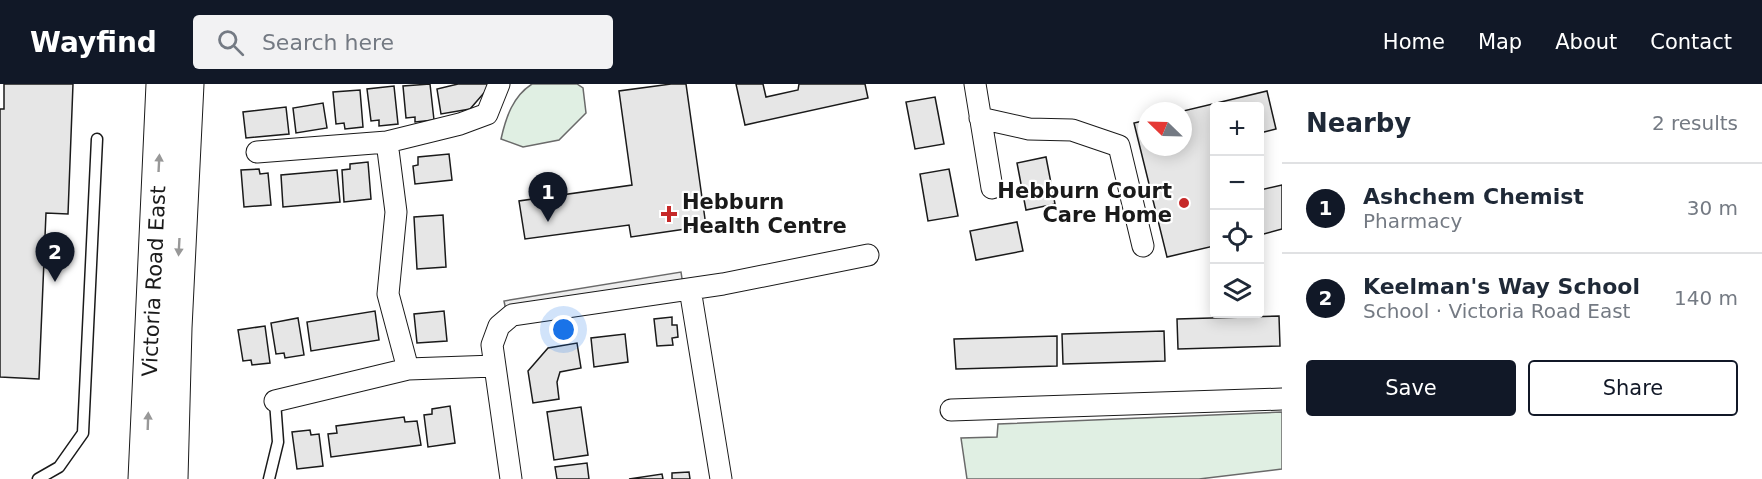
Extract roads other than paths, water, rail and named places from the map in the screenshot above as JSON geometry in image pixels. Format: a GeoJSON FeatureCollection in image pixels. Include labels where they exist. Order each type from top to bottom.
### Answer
{"type":"FeatureCollection","features":[{"type":"Feature","properties":{"kind":"main road","name":"Victoria Road East"},"geometry":{"type":"LineString","coordinates":[[145,479],[163,84]]}},
{"type":"Feature","properties":{"kind":"main road","name":"Victoria Road East"},"geometry":{"type":"LineString","coordinates":[[171,479],[175,328],[187,84]]}},
{"type":"Feature","properties":{"kind":"street"},"geometry":{"type":"LineString","coordinates":[[257,153],[387,142],[460,124],[487,114],[499,84]]}},
{"type":"Feature","properties":{"kind":"street"},"geometry":{"type":"LineString","coordinates":[[975,84],[992,188]]}},
{"type":"Feature","properties":{"kind":"street"},"geometry":{"type":"LineString","coordinates":[[980,118],[1029,129],[1072,130],[1119,146],[1143,246]]}},
{"type":"Feature","properties":{"kind":"street"},"geometry":{"type":"LineString","coordinates":[[387,142],[396,212],[388,294],[408,369]]}},
{"type":"Feature","properties":{"kind":"street"},"geometry":{"type":"LineString","coordinates":[[511,479],[492,345],[499,326],[512,315],[690,289],[868,255]]}},
{"type":"Feature","properties":{"kind":"street"},"geometry":{"type":"LineString","coordinates":[[690,289],[721,479]]}},
{"type":"Feature","properties":{"kind":"street"},"geometry":{"type":"LineString","coordinates":[[275,401],[408,369],[495,366]]}},
{"type":"Feature","properties":{"kind":"street"},"geometry":{"type":"LineString","coordinates":[[951,410],[1282,399]]}},
{"type":"Feature","properties":{"kind":"lane"},"geometry":{"type":"LineString","coordinates":[[38,479],[59,467],[83,433],[97,139]]}},
{"type":"Feature","properties":{"kind":"lane"},"geometry":{"type":"LineString","coordinates":[[269,479],[278,442],[275,401]]}},
{"type":"Feature","properties":{"kind":"place","name":"Hebburn Court Care Home"},"geometry":{"type":"Point","coordinates":[1184,203]}},
{"type":"Feature","properties":{"kind":"place","name":"Hebburn Health Centre"},"geometry":{"type":"Point","coordinates":[669,214]}},
{"type":"Feature","properties":{"kind":"place","name":"Ashchem Chemist"},"geometry":{"type":"Point","coordinates":[548,222]}},
{"type":"Feature","properties":{"kind":"place","name":"Keelman's Way School"},"geometry":{"type":"Point","coordinates":[55,282]}}]}
